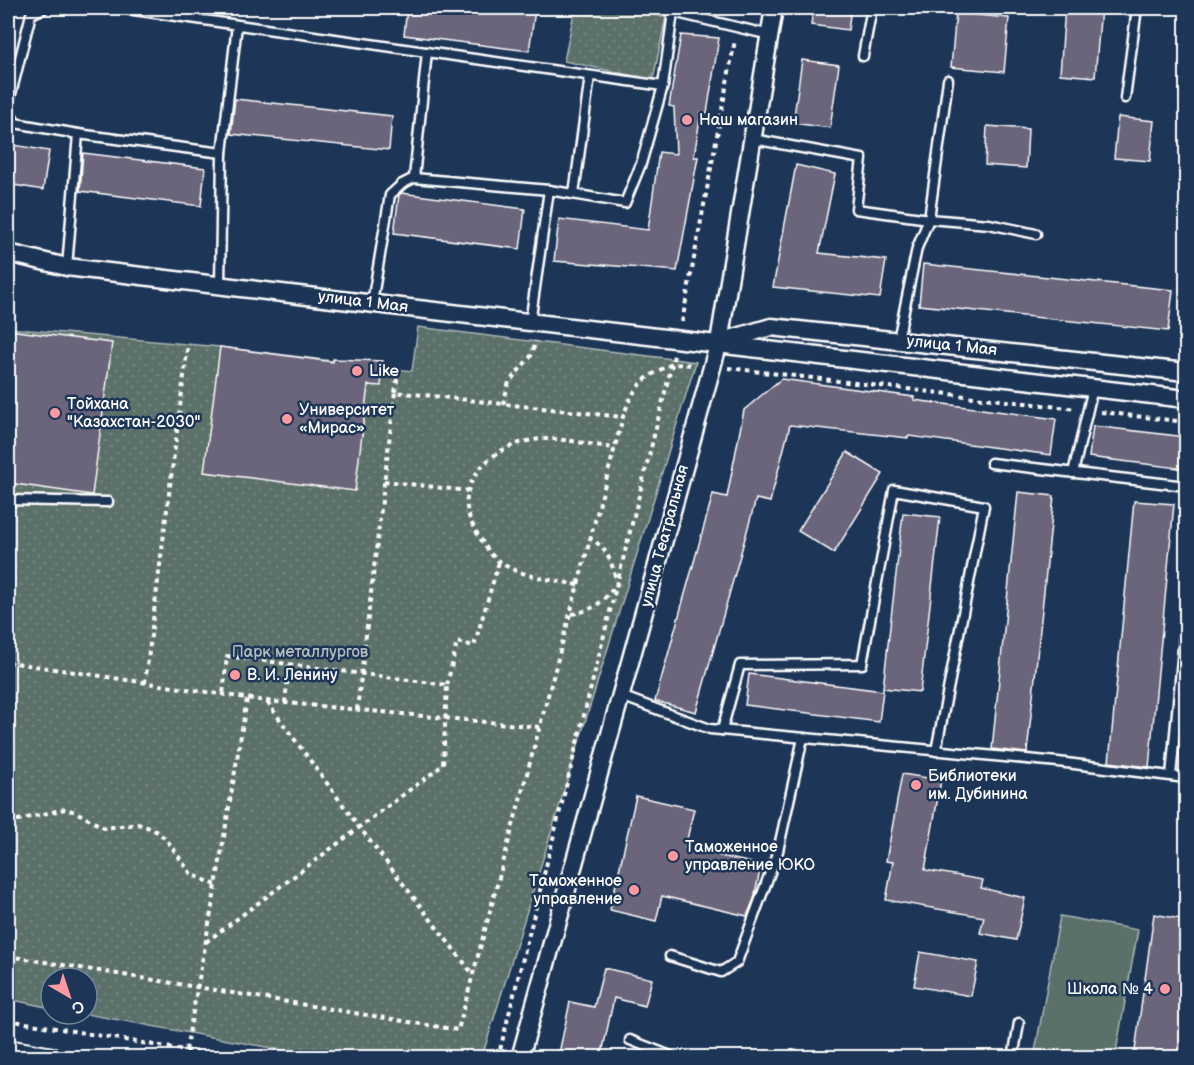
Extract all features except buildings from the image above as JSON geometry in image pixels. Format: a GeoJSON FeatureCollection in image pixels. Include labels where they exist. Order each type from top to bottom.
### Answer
{"type":"FeatureCollection","features":[{"type":"Feature","properties":{"kind":"street","name":"улица Театральная"},"geometry":{"type":"LineString","coordinates":[[520,1058],[719,342],[774,8]]}},
{"type":"Feature","properties":{"kind":"street","name":"улица 1 Мая"},"geometry":{"type":"LineString","coordinates":[[8,253],[67,267],[220,286],[530,323],[719,342],[1186,399]]}},
{"type":"Feature","properties":{"kind":"street","name":"улица 1 Мая"},"geometry":{"type":"LineString","coordinates":[[719,342],[771,327],[1186,372]]}},
{"type":"Feature","properties":{"kind":"street"},"geometry":{"type":"LineString","coordinates":[[8,1050],[53,1058]]}},
{"type":"Feature","properties":{"kind":"lane"},"geometry":{"type":"LineString","coordinates":[[45,8],[31,14],[8,106],[15,123],[78,134],[222,153]]}},
{"type":"Feature","properties":{"kind":"lane"},"geometry":{"type":"LineString","coordinates":[[120,8],[663,86]]}},
{"type":"Feature","properties":{"kind":"lane"},"geometry":{"type":"LineString","coordinates":[[664,8],[770,35]]}},
{"type":"Feature","properties":{"kind":"lane"},"geometry":{"type":"LineString","coordinates":[[863,56],[872,8]]}},
{"type":"Feature","properties":{"kind":"lane"},"geometry":{"type":"LineString","coordinates":[[1125,98],[1137,8]]}},
{"type":"Feature","properties":{"kind":"lane"},"geometry":{"type":"LineString","coordinates":[[372,303],[390,195],[402,184],[414,178],[549,190],[624,203],[641,164],[663,86],[673,12]]}},
{"type":"Feature","properties":{"kind":"lane"},"geometry":{"type":"LineString","coordinates":[[220,286],[222,153],[237,25]]}},
{"type":"Feature","properties":{"kind":"lane"},"geometry":{"type":"LineString","coordinates":[[414,178],[427,52]]}},
{"type":"Feature","properties":{"kind":"lane"},"geometry":{"type":"LineString","coordinates":[[574,194],[590,75]]}},
{"type":"Feature","properties":{"kind":"lane"},"geometry":{"type":"LineString","coordinates":[[898,340],[917,248],[929,219],[948,80]]}},
{"type":"Feature","properties":{"kind":"lane"},"geometry":{"type":"LineString","coordinates":[[67,267],[78,134]]}},
{"type":"Feature","properties":{"kind":"lane"},"geometry":{"type":"LineString","coordinates":[[753,139],[862,159],[856,209],[989,224],[1036,234]]}},
{"type":"Feature","properties":{"kind":"lane"},"geometry":{"type":"LineString","coordinates":[[530,323],[549,190]]}},
{"type":"Feature","properties":{"kind":"lane"},"geometry":{"type":"LineString","coordinates":[[1073,472],[1093,388]]}},
{"type":"Feature","properties":{"kind":"lane"},"geometry":{"type":"LineString","coordinates":[[991,463],[1186,486]]}},
{"type":"Feature","properties":{"kind":"lane"},"geometry":{"type":"LineString","coordinates":[[722,730],[740,665],[862,664],[894,490],[984,506],[936,750]]}},
{"type":"Feature","properties":{"kind":"lane"},"geometry":{"type":"LineString","coordinates":[[8,500],[108,502]]}},
{"type":"Feature","properties":{"kind":"lane"},"geometry":{"type":"LineString","coordinates":[[1171,776],[1186,616]]}},
{"type":"Feature","properties":{"kind":"lane"},"geometry":{"type":"LineString","coordinates":[[621,696],[710,729],[1058,762],[1186,778]]}},
{"type":"Feature","properties":{"kind":"lane"},"geometry":{"type":"LineString","coordinates":[[670,956],[721,972],[737,962],[777,851],[803,738]]}},
{"type":"Feature","properties":{"kind":"lane"},"geometry":{"type":"LineString","coordinates":[[1013,1058],[1019,1023]]}},
{"type":"Feature","properties":{"kind":"lane"},"geometry":{"type":"LineString","coordinates":[[630,1040],[676,1058]]}},
{"type":"Feature","properties":{"kind":"path"},"geometry":{"type":"LineString","coordinates":[[498,1058],[679,338],[738,28]]}},
{"type":"Feature","properties":{"kind":"path"},"geometry":{"type":"LineString","coordinates":[[503,404],[509,382],[531,356],[536,341]]}},
{"type":"Feature","properties":{"kind":"path"},"geometry":{"type":"LineString","coordinates":[[145,683],[188,344]]}},
{"type":"Feature","properties":{"kind":"path"},"geometry":{"type":"LineString","coordinates":[[8,956],[458,1029],[539,727],[572,614],[623,417],[631,395],[642,380],[672,364],[1186,422]]}},
{"type":"Feature","properties":{"kind":"path"},"geometry":{"type":"LineString","coordinates":[[357,710],[399,369]]}},
{"type":"Feature","properties":{"kind":"path"},"geometry":{"type":"LineString","coordinates":[[395,392],[623,417]]}},
{"type":"Feature","properties":{"kind":"path"},"geometry":{"type":"LineString","coordinates":[[578,585],[515,570],[499,561],[475,531],[468,511],[468,491],[475,475],[492,456],[510,445],[534,439],[615,448]]}},
{"type":"Feature","properties":{"kind":"path"},"geometry":{"type":"LineString","coordinates":[[384,481],[468,491]]}},
{"type":"Feature","properties":{"kind":"path"},"geometry":{"type":"LineString","coordinates":[[591,539],[603,545],[612,562],[617,584]]}},
{"type":"Feature","properties":{"kind":"path"},"geometry":{"type":"LineString","coordinates":[[206,942],[443,765],[447,686],[457,642],[474,646],[499,561]]}},
{"type":"Feature","properties":{"kind":"path"},"geometry":{"type":"LineString","coordinates":[[572,614],[588,611],[607,597],[617,584]]}},
{"type":"Feature","properties":{"kind":"path"},"geometry":{"type":"LineString","coordinates":[[223,695],[226,656],[447,686]]}},
{"type":"Feature","properties":{"kind":"path"},"geometry":{"type":"LineString","coordinates":[[8,662],[247,699],[539,727]]}},
{"type":"Feature","properties":{"kind":"path"},"geometry":{"type":"LineString","coordinates":[[285,703],[290,665]]}},
{"type":"Feature","properties":{"kind":"path"},"geometry":{"type":"LineString","coordinates":[[186,1050],[247,699]]}},
{"type":"Feature","properties":{"kind":"path"},"geometry":{"type":"LineString","coordinates":[[266,701],[360,828],[473,974]]}},
{"type":"Feature","properties":{"kind":"path"},"geometry":{"type":"LineString","coordinates":[[8,820],[18,820],[66,809],[104,828],[138,824],[153,829],[166,839],[191,874],[216,885]]}},
{"type":"Feature","properties":{"kind":"path"},"geometry":{"type":"LineString","coordinates":[[8,1020],[231,1058]]}},
{"type":"Feature","properties":{"kind":"green space"},"geometry":{"type":"Polygon","coordinates":[[[575,8],[619,8],[666,17],[653,80],[564,61],[575,8]]]}},
{"type":"Feature","properties":{"kind":"green space","name":"Парк металлургов"},"geometry":{"type":"Polygon","coordinates":[[[418,327],[696,362],[482,1057],[320,1057],[99,1016],[99,966],[39,966],[39,1005],[8,999],[8,328],[220,347],[412,371],[418,327]]]}},
{"type":"Feature","properties":{"kind":"green space"},"geometry":{"type":"Polygon","coordinates":[[[1060,916],[1138,930],[1115,1057],[1034,1057],[1060,916]]]}},
{"type":"Feature","properties":{"kind":"place","name":"Наш магазин"},"geometry":{"type":"Point","coordinates":[687,120]}},
{"type":"Feature","properties":{"kind":"place","name":"Like"},"geometry":{"type":"Point","coordinates":[357,371]}},
{"type":"Feature","properties":{"kind":"place","name":"Тойхана \"Казахстан-2030\""},"geometry":{"type":"Point","coordinates":[55,413]}},
{"type":"Feature","properties":{"kind":"place","name":"Университет «Мирас»"},"geometry":{"type":"Point","coordinates":[287,419]}},
{"type":"Feature","properties":{"kind":"place","name":"В. И. Ленину"},"geometry":{"type":"Point","coordinates":[235,675]}},
{"type":"Feature","properties":{"kind":"place","name":"Библиотеки им. Дубинина"},"geometry":{"type":"Point","coordinates":[916,785]}},
{"type":"Feature","properties":{"kind":"place","name":"Таможенное управление ЮКО"},"geometry":{"type":"Point","coordinates":[673,856]}},
{"type":"Feature","properties":{"kind":"place","name":"Таможенное управление"},"geometry":{"type":"Point","coordinates":[634,890]}},
{"type":"Feature","properties":{"kind":"place","name":"Школа № 4"},"geometry":{"type":"Point","coordinates":[1165,989]}}]}
